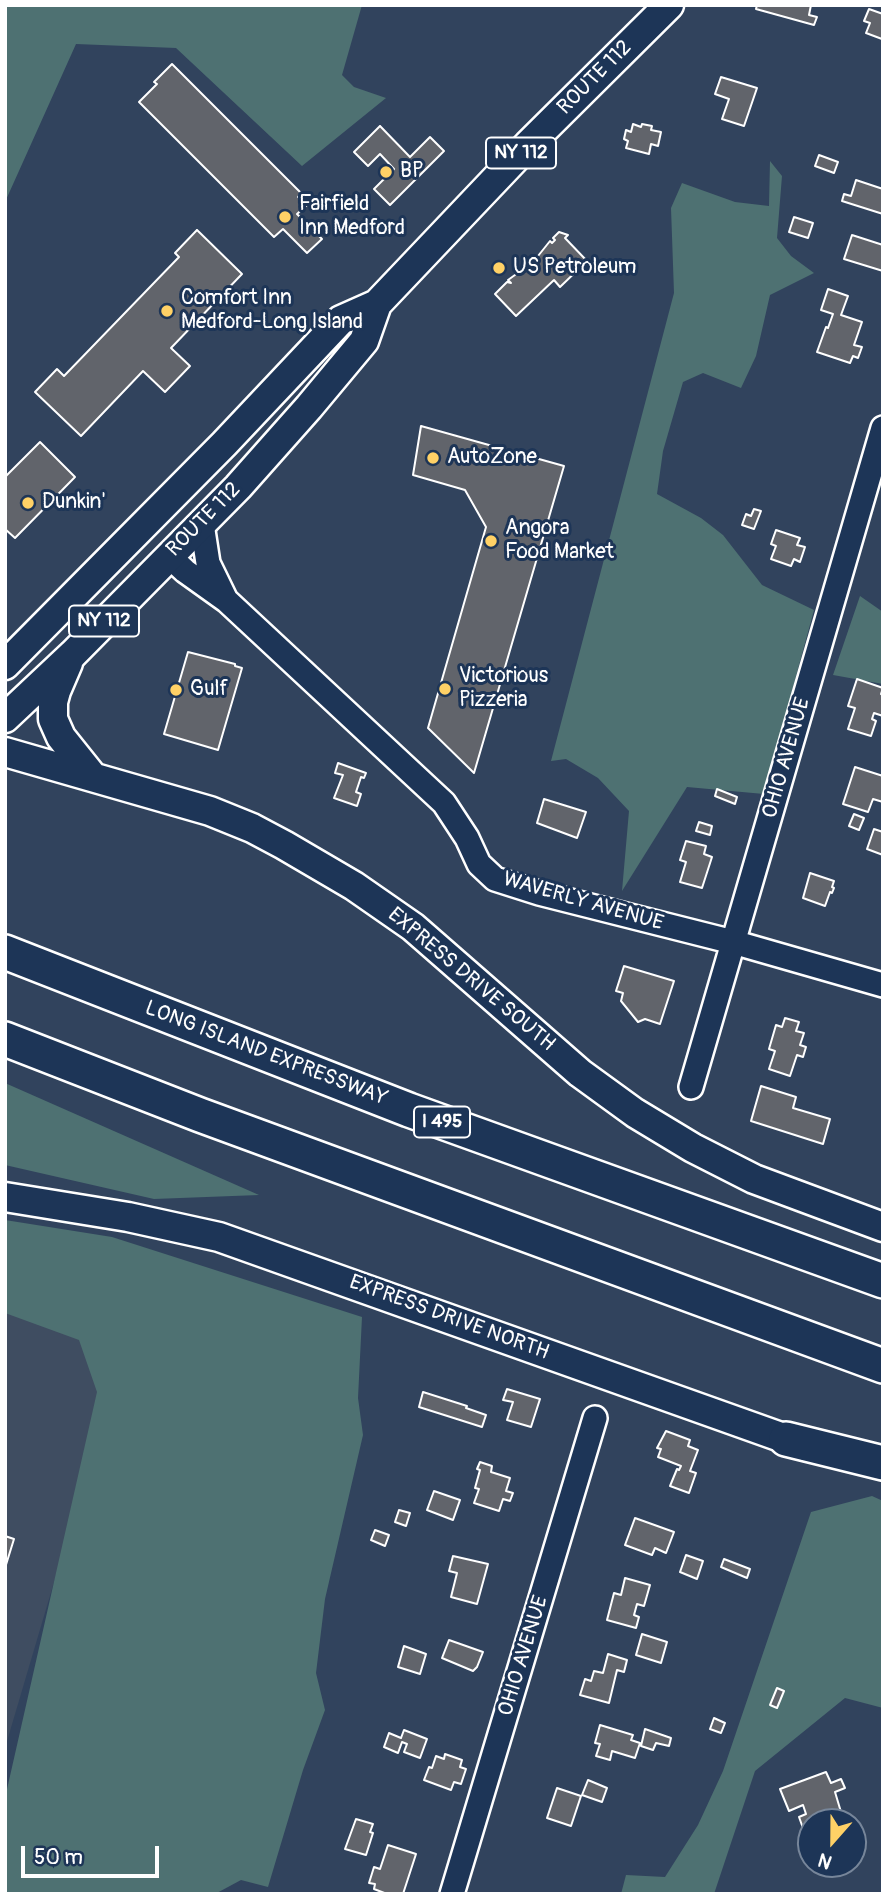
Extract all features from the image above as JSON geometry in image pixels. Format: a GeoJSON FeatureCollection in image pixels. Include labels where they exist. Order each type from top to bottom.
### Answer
{"type":"FeatureCollection","features":[{"type":"Feature","properties":{"kind":"highway","name":"LONG ISLAND EXPRESSWAY"},"geometry":{"type":"LineString","coordinates":[[5,951],[410,1110],[883,1281]]}},
{"type":"Feature","properties":{"kind":"highway"},"geometry":{"type":"LineString","coordinates":[[5,1040],[225,1124],[883,1366]]}},
{"type":"Feature","properties":{"kind":"highway"},"geometry":{"type":"LineString","coordinates":[[786,1439],[883,1463]]}},
{"type":"Feature","properties":{"kind":"main road","name":"ROUTE 112"},"geometry":{"type":"LineString","coordinates":[[5,665],[224,444],[341,320],[377,304],[526,147],[669,5]]}},
{"type":"Feature","properties":{"kind":"main road","name":"ROUTE 112"},"geometry":{"type":"LineString","coordinates":[[5,718],[202,524],[309,407],[364,341],[377,304]]}},
{"type":"Feature","properties":{"kind":"main road"},"geometry":{"type":"LineString","coordinates":[[169,556],[168,537],[176,517],[224,444]]}},
{"type":"Feature","properties":{"kind":"main road"},"geometry":{"type":"LineString","coordinates":[[72,653],[55,691],[53,719],[61,737],[93,777]]}},
{"type":"Feature","properties":{"kind":"main road","name":"EXPRESS DRIVE SOUTH"},"geometry":{"type":"LineString","coordinates":[[5,752],[210,811],[252,828],[321,866],[413,927],[580,1073],[635,1113],[693,1148],[754,1179],[883,1227]]}},
{"type":"Feature","properties":{"kind":"main road","name":"EXPRESS DRIVE NORTH"},"geometry":{"type":"LineString","coordinates":[[5,1197],[128,1217],[219,1237],[883,1474]]}},
{"type":"Feature","properties":{"kind":"street","name":"OHIO AVENUE"},"geometry":{"type":"LineString","coordinates":[[691,1087],[883,428]]}},
{"type":"Feature","properties":{"kind":"street","name":"WAVERLY AVENUE"},"geometry":{"type":"LineString","coordinates":[[202,524],[208,563],[227,601]]}},
{"type":"Feature","properties":{"kind":"street","name":"WAVERLY AVENUE"},"geometry":{"type":"LineString","coordinates":[[169,556],[184,571],[227,601],[444,803],[467,838],[479,864],[495,879],[883,985]]}},
{"type":"Feature","properties":{"kind":"street","name":"OHIO AVENUE"},"geometry":{"type":"LineString","coordinates":[[452,1894],[595,1418]]}},
{"type":"Feature","properties":{"kind":"shaded area"},"geometry":{"type":"Polygon","coordinates":[[[5,1310],[84,1330],[109,1396],[5,1748],[5,1310]]]}},
{"type":"Feature","properties":{"kind":"green space"},"geometry":{"type":"Polygon","coordinates":[[[5,5],[362,5],[342,75],[354,87],[386,98],[302,166],[176,48],[76,44],[5,202],[5,5]]]}},
{"type":"Feature","properties":{"kind":"green space"},"geometry":{"type":"Polygon","coordinates":[[[770,161],[782,176],[777,238],[791,256],[814,273],[770,295],[756,356],[741,388],[703,373],[683,382],[663,451],[657,494],[701,518],[723,535],[762,585],[814,610],[764,794],[687,787],[622,891],[629,811],[598,778],[566,759],[551,761],[674,293],[671,208],[682,183],[735,202],[769,206],[770,161]]]}},
{"type":"Feature","properties":{"kind":"green space"},"geometry":{"type":"Polygon","coordinates":[[[860,596],[883,612],[883,684],[833,675],[860,596]]]}},
{"type":"Feature","properties":{"kind":"green space"},"geometry":{"type":"Polygon","coordinates":[[[5,1083],[259,1195],[154,1199],[5,1165],[5,1083]]]}},
{"type":"Feature","properties":{"kind":"green space"},"geometry":{"type":"Polygon","coordinates":[[[5,1220],[112,1237],[362,1317],[358,1398],[363,1435],[325,1599],[316,1673],[325,1710],[303,1770],[268,1887],[241,1880],[215,1894],[5,1894],[5,1798],[97,1392],[79,1340],[5,1313],[5,1220]]]}},
{"type":"Feature","properties":{"kind":"green space"},"geometry":{"type":"Polygon","coordinates":[[[872,1496],[883,1501],[883,1708],[845,1698],[755,1771],[714,1894],[621,1894],[626,1875],[665,1877],[698,1825],[723,1771],[811,1512],[872,1496]]]}},
{"type":"Feature","properties":{"kind":"building"},"geometry":{"type":"Polygon","coordinates":[[[757,5],[811,5],[809,15],[817,17],[814,25],[756,9],[757,5]]]}},
{"type":"Feature","properties":{"kind":"building"},"geometry":{"type":"Polygon","coordinates":[[[869,9],[883,14],[882,39],[866,33],[870,23],[864,21],[869,9]]]}},
{"type":"Feature","properties":{"kind":"building"},"geometry":{"type":"Polygon","coordinates":[[[172,64],[301,193],[298,197],[307,205],[297,214],[322,239],[307,253],[283,229],[274,237],[139,102],[172,64]]]}},
{"type":"Feature","properties":{"kind":"building"},"geometry":{"type":"Polygon","coordinates":[[[721,77],[757,88],[744,126],[722,119],[729,99],[715,94],[721,77]]]}},
{"type":"Feature","properties":{"kind":"building"},"geometry":{"type":"Polygon","coordinates":[[[633,124],[641,127],[642,124],[652,126],[651,130],[661,132],[658,146],[651,144],[649,154],[626,148],[626,130],[631,132],[633,124]]]}},
{"type":"Feature","properties":{"kind":"building"},"geometry":{"type":"Polygon","coordinates":[[[380,126],[410,157],[430,137],[444,151],[390,205],[374,189],[394,169],[380,154],[368,166],[354,152],[380,126]]]}},
{"type":"Feature","properties":{"kind":"building"},"geometry":{"type":"Polygon","coordinates":[[[819,155],[838,162],[834,173],[815,166],[819,155]]]}},
{"type":"Feature","properties":{"kind":"building"},"geometry":{"type":"Polygon","coordinates":[[[856,180],[883,189],[883,214],[842,201],[844,194],[851,196],[856,180]]]}},
{"type":"Feature","properties":{"kind":"building"},"geometry":{"type":"Polygon","coordinates":[[[794,217],[813,223],[808,238],[789,232],[794,217]]]}},
{"type":"Feature","properties":{"kind":"building","name":"Comfort Inn Medford-Long Island"},"geometry":{"type":"Polygon","coordinates":[[[197,230],[242,274],[171,348],[190,366],[165,392],[143,371],[81,436],[35,392],[57,369],[64,376],[179,257],[175,253],[197,230]]]}},
{"type":"Feature","properties":{"kind":"building"},"geometry":{"type":"Polygon","coordinates":[[[559,232],[568,235],[565,238],[587,261],[560,287],[554,280],[516,316],[495,294],[507,282],[511,283],[508,280],[526,267],[523,264],[531,257],[534,261],[550,241],[552,243],[555,240],[553,238],[559,232]]]}},
{"type":"Feature","properties":{"kind":"building"},"geometry":{"type":"Polygon","coordinates":[[[852,235],[883,245],[883,271],[844,259],[852,235]]]}},
{"type":"Feature","properties":{"kind":"building"},"geometry":{"type":"Polygon","coordinates":[[[828,289],[848,296],[841,315],[862,322],[854,345],[862,347],[858,358],[853,356],[850,363],[817,352],[833,314],[821,310],[828,289]]]}},
{"type":"Feature","properties":{"kind":"building"},"geometry":{"type":"Polygon","coordinates":[[[421,426],[564,466],[474,773],[428,728],[486,527],[465,490],[413,475],[421,426]]]}},
{"type":"Feature","properties":{"kind":"building","name":"Dunkin'"},"geometry":{"type":"Polygon","coordinates":[[[40,442],[75,477],[15,538],[5,529],[5,477],[40,442]]]}},
{"type":"Feature","properties":{"kind":"building"},"geometry":{"type":"Polygon","coordinates":[[[754,509],[761,511],[754,529],[742,525],[746,514],[751,516],[754,509]]]}},
{"type":"Feature","properties":{"kind":"building"},"geometry":{"type":"Polygon","coordinates":[[[776,530],[800,538],[797,545],[805,547],[800,562],[794,559],[791,566],[771,559],[776,546],[771,544],[776,530]]]}},
{"type":"Feature","properties":{"kind":"building"},"geometry":{"type":"Polygon","coordinates":[[[188,652],[242,668],[218,750],[164,734],[188,652]]]}},
{"type":"Feature","properties":{"kind":"building"},"geometry":{"type":"Polygon","coordinates":[[[857,679],[883,688],[883,716],[874,713],[872,719],[876,721],[871,736],[848,729],[855,708],[848,706],[857,679]]]}},
{"type":"Feature","properties":{"kind":"building"},"geometry":{"type":"Polygon","coordinates":[[[338,763],[366,773],[364,778],[361,777],[356,792],[361,794],[357,806],[334,798],[343,775],[335,773],[338,763]]]}},
{"type":"Feature","properties":{"kind":"building"},"geometry":{"type":"Polygon","coordinates":[[[855,767],[883,776],[883,802],[873,799],[868,812],[843,804],[855,767]]]}},
{"type":"Feature","properties":{"kind":"building"},"geometry":{"type":"Polygon","coordinates":[[[717,789],[737,797],[735,804],[715,796],[717,789]]]}},
{"type":"Feature","properties":{"kind":"building"},"geometry":{"type":"Polygon","coordinates":[[[544,799],[586,812],[577,838],[537,823],[544,799]]]}},
{"type":"Feature","properties":{"kind":"building"},"geometry":{"type":"Polygon","coordinates":[[[854,814],[864,818],[859,830],[849,826],[854,814]]]}},
{"type":"Feature","properties":{"kind":"building"},"geometry":{"type":"Polygon","coordinates":[[[699,822],[712,826],[710,835],[696,831],[699,822]]]}},
{"type":"Feature","properties":{"kind":"building"},"geometry":{"type":"Polygon","coordinates":[[[874,829],[883,832],[883,855],[867,849],[874,829]]]}},
{"type":"Feature","properties":{"kind":"building"},"geometry":{"type":"Polygon","coordinates":[[[686,841],[706,846],[704,854],[712,857],[702,888],[680,882],[686,862],[680,860],[686,841]]]}},
{"type":"Feature","properties":{"kind":"building"},"geometry":{"type":"Polygon","coordinates":[[[810,873],[834,881],[834,888],[825,906],[803,898],[810,873]]]}},
{"type":"Feature","properties":{"kind":"building"},"geometry":{"type":"Polygon","coordinates":[[[624,966],[674,981],[660,1024],[645,1019],[638,1022],[621,1001],[623,993],[616,991],[624,966]]]}},
{"type":"Feature","properties":{"kind":"building"},"geometry":{"type":"Polygon","coordinates":[[[785,1018],[799,1022],[796,1031],[804,1033],[800,1045],[806,1047],[803,1057],[797,1055],[790,1076],[769,1069],[775,1051],[769,1049],[776,1025],[782,1027],[785,1018]]]}},
{"type":"Feature","properties":{"kind":"building"},"geometry":{"type":"Polygon","coordinates":[[[761,1086],[796,1097],[793,1108],[830,1119],[823,1144],[751,1121],[761,1086]]]}},
{"type":"Feature","properties":{"kind":"building"},"geometry":{"type":"Polygon","coordinates":[[[507,1389],[540,1399],[531,1427],[507,1420],[513,1402],[503,1400],[507,1389]]]}},
{"type":"Feature","properties":{"kind":"building"},"geometry":{"type":"Polygon","coordinates":[[[423,1392],[486,1415],[482,1427],[419,1407],[423,1392]]]}},
{"type":"Feature","properties":{"kind":"building"},"geometry":{"type":"Polygon","coordinates":[[[666,1431],[690,1440],[688,1446],[698,1450],[690,1471],[696,1473],[689,1493],[670,1486],[681,1466],[658,1457],[661,1449],[657,1448],[666,1431]]]}},
{"type":"Feature","properties":{"kind":"building"},"geometry":{"type":"Polygon","coordinates":[[[480,1462],[492,1466],[491,1472],[510,1478],[506,1491],[513,1493],[510,1501],[503,1499],[499,1511],[474,1503],[479,1489],[475,1488],[480,1462]]]}},
{"type":"Feature","properties":{"kind":"building"},"geometry":{"type":"Polygon","coordinates":[[[434,1491],[460,1500],[453,1520],[427,1510],[434,1491]]]}},
{"type":"Feature","properties":{"kind":"building"},"geometry":{"type":"Polygon","coordinates":[[[399,1510],[410,1513],[406,1526],[395,1522],[399,1510]]]}},
{"type":"Feature","properties":{"kind":"building"},"geometry":{"type":"Polygon","coordinates":[[[635,1518],[674,1532],[666,1553],[655,1548],[652,1555],[625,1545],[635,1518]]]}},
{"type":"Feature","properties":{"kind":"building"},"geometry":{"type":"Polygon","coordinates":[[[375,1530],[389,1535],[385,1546],[371,1540],[375,1530]]]}},
{"type":"Feature","properties":{"kind":"building"},"geometry":{"type":"Polygon","coordinates":[[[5,1536],[14,1539],[5,1568],[5,1536]]]}},
{"type":"Feature","properties":{"kind":"building"},"geometry":{"type":"Polygon","coordinates":[[[686,1555],[703,1561],[697,1579],[680,1572],[686,1555]]]}},
{"type":"Feature","properties":{"kind":"building"},"geometry":{"type":"Polygon","coordinates":[[[453,1556],[488,1564],[477,1604],[451,1597],[457,1573],[449,1571],[453,1556]]]}},
{"type":"Feature","properties":{"kind":"building"},"geometry":{"type":"Polygon","coordinates":[[[724,1559],[750,1569],[747,1578],[721,1567],[724,1559]]]}},
{"type":"Feature","properties":{"kind":"building"},"geometry":{"type":"Polygon","coordinates":[[[625,1578],[650,1585],[644,1606],[637,1604],[634,1615],[639,1617],[636,1628],[607,1620],[614,1593],[621,1595],[625,1578]]]}},
{"type":"Feature","properties":{"kind":"building"},"geometry":{"type":"Polygon","coordinates":[[[642,1634],[667,1642],[661,1663],[636,1655],[642,1634]]]}},
{"type":"Feature","properties":{"kind":"building"},"geometry":{"type":"Polygon","coordinates":[[[449,1640],[483,1652],[473,1671],[442,1658],[449,1640]]]}},
{"type":"Feature","properties":{"kind":"building"},"geometry":{"type":"Polygon","coordinates":[[[404,1646],[426,1654],[420,1674],[398,1667],[404,1646]]]}},
{"type":"Feature","properties":{"kind":"building"},"geometry":{"type":"Polygon","coordinates":[[[608,1654],[627,1660],[624,1672],[617,1670],[609,1703],[580,1695],[585,1679],[591,1681],[594,1671],[603,1673],[608,1654]]]}},
{"type":"Feature","properties":{"kind":"building"},"geometry":{"type":"Polygon","coordinates":[[[777,1688],[784,1691],[777,1708],[770,1705],[777,1688]]]}},
{"type":"Feature","properties":{"kind":"building"},"geometry":{"type":"Polygon","coordinates":[[[714,1718],[725,1723],[721,1733],[710,1729],[714,1718]]]}},
{"type":"Feature","properties":{"kind":"building"},"geometry":{"type":"Polygon","coordinates":[[[600,1725],[633,1735],[631,1740],[640,1743],[635,1758],[612,1751],[610,1760],[596,1756],[600,1744],[595,1743],[600,1725]]]}},
{"type":"Feature","properties":{"kind":"building"},"geometry":{"type":"Polygon","coordinates":[[[645,1729],[671,1738],[669,1746],[656,1743],[653,1750],[641,1746],[645,1729]]]}},
{"type":"Feature","properties":{"kind":"building"},"geometry":{"type":"Polygon","coordinates":[[[404,1730],[427,1739],[420,1758],[404,1752],[407,1744],[402,1742],[398,1753],[384,1747],[389,1733],[401,1738],[404,1730]]]}},
{"type":"Feature","properties":{"kind":"building"},"geometry":{"type":"Polygon","coordinates":[[[445,1754],[462,1760],[460,1767],[466,1769],[461,1784],[454,1782],[451,1790],[424,1780],[436,1756],[444,1759],[445,1754]]]}},
{"type":"Feature","properties":{"kind":"building"},"geometry":{"type":"Polygon","coordinates":[[[826,1772],[831,1783],[841,1779],[845,1788],[835,1792],[840,1808],[804,1808],[803,1805],[789,1811],[780,1789],[826,1772]]]}},
{"type":"Feature","properties":{"kind":"building"},"geometry":{"type":"Polygon","coordinates":[[[588,1780],[607,1788],[602,1802],[582,1795],[588,1780]]]}},
{"type":"Feature","properties":{"kind":"building"},"geometry":{"type":"Polygon","coordinates":[[[557,1788],[581,1796],[571,1826],[547,1818],[557,1788]]]}},
{"type":"Feature","properties":{"kind":"building"},"geometry":{"type":"Polygon","coordinates":[[[356,1819],[373,1824],[366,1855],[345,1849],[356,1819]]]}},
{"type":"Feature","properties":{"kind":"building"},"geometry":{"type":"Polygon","coordinates":[[[388,1845],[416,1854],[403,1894],[387,1894],[374,1889],[375,1884],[369,1883],[374,1867],[380,1869],[388,1845]]]}},
{"type":"Feature","properties":{"kind":"place","name":"BP"},"geometry":{"type":"Point","coordinates":[386,172]}},
{"type":"Feature","properties":{"kind":"place","name":"Fairfield Inn Medford"},"geometry":{"type":"Point","coordinates":[285,217]}},
{"type":"Feature","properties":{"kind":"place","name":"US Petroleum"},"geometry":{"type":"Point","coordinates":[499,268]}},
{"type":"Feature","properties":{"kind":"place","name":"Comfort Inn Medford-Long Island"},"geometry":{"type":"Point","coordinates":[167,311]}},
{"type":"Feature","properties":{"kind":"place","name":"AutoZone"},"geometry":{"type":"Point","coordinates":[433,458]}},
{"type":"Feature","properties":{"kind":"place","name":"Dunkin'"},"geometry":{"type":"Point","coordinates":[28,503]}},
{"type":"Feature","properties":{"kind":"place","name":"Angora Food Market"},"geometry":{"type":"Point","coordinates":[491,541]}},
{"type":"Feature","properties":{"kind":"place","name":"Victorious Pizzeria"},"geometry":{"type":"Point","coordinates":[445,689]}},
{"type":"Feature","properties":{"kind":"place","name":"Gulf"},"geometry":{"type":"Point","coordinates":[176,690]}}]}
